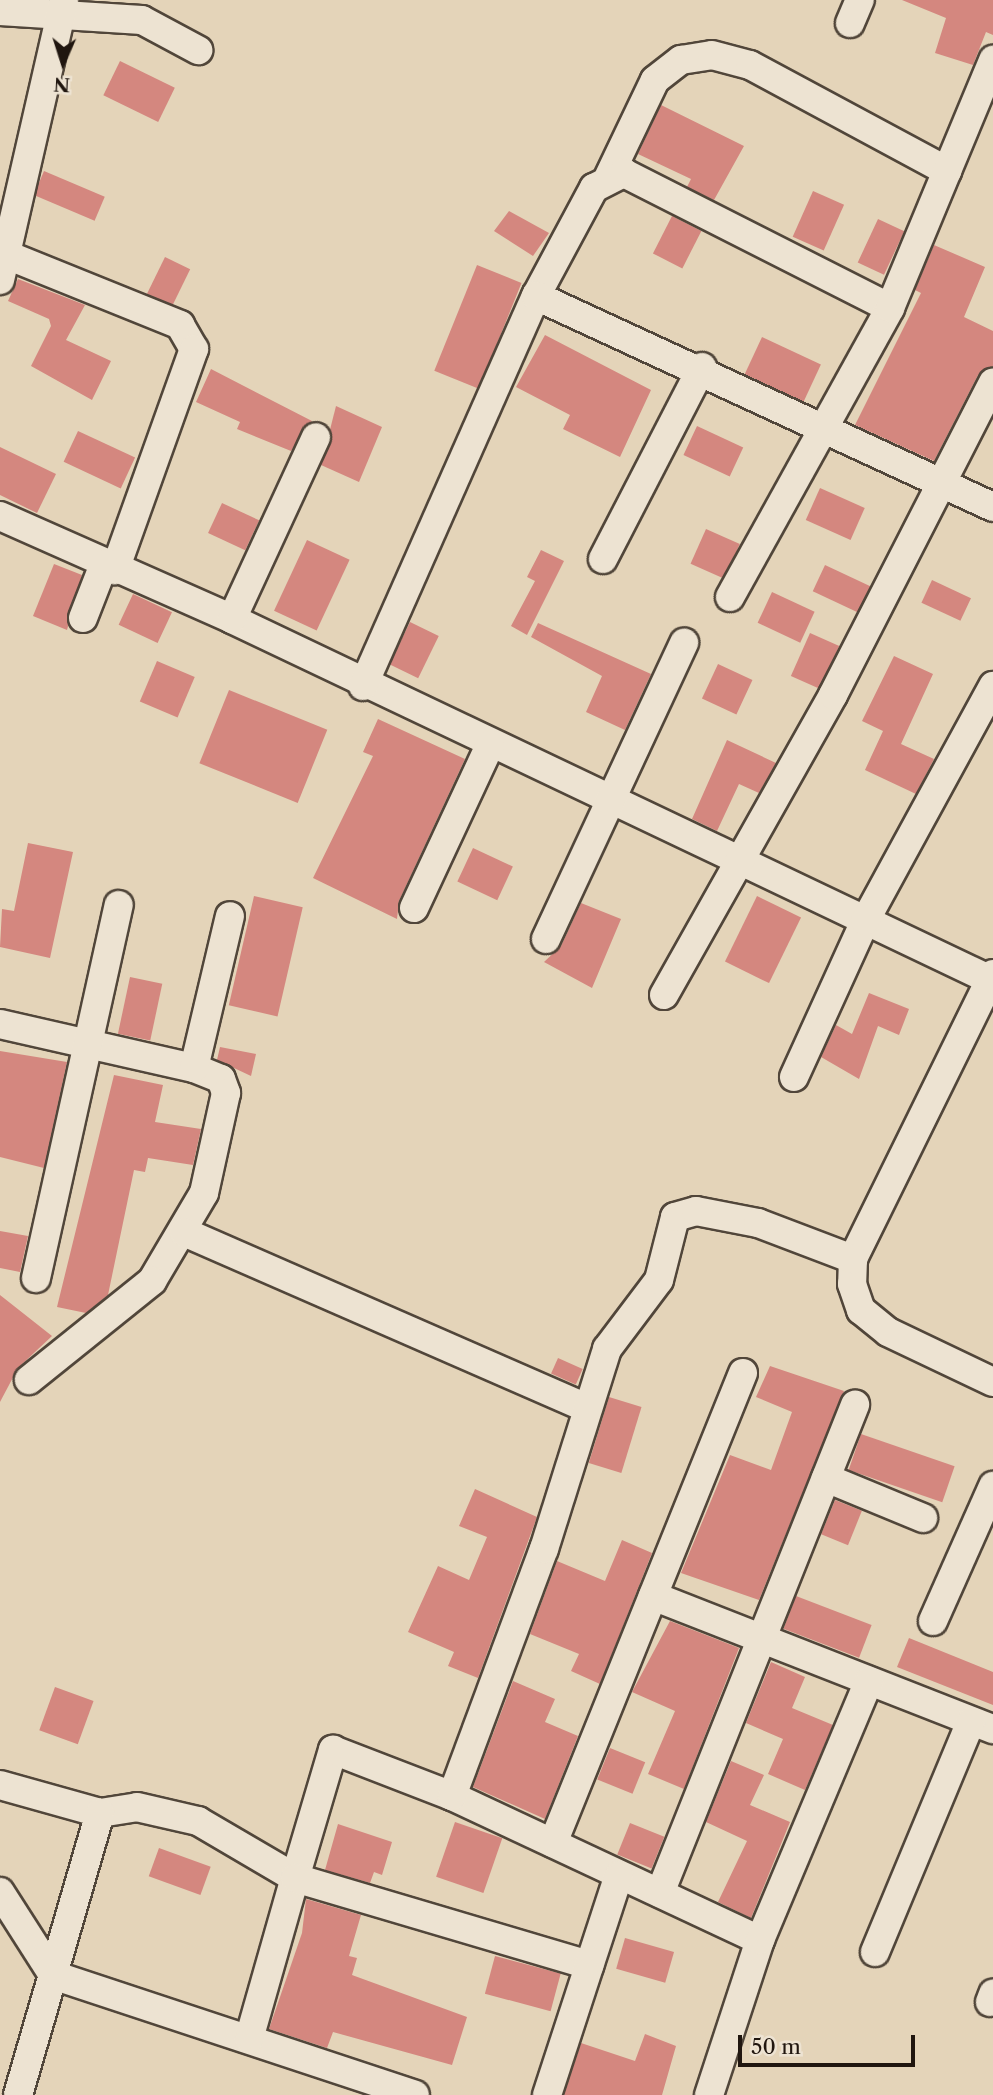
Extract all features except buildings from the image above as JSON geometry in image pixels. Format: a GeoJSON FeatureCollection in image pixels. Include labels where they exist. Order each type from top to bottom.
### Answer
{"type":"FeatureCollection","features":[{"type":"Feature","properties":{"kind":"street"},"geometry":{"type":"LineString","coordinates":[[62,9],[3,267],[180,325],[194,349],[110,567],[83,618]]}},
{"type":"Feature","properties":{"kind":"street"},"geometry":{"type":"LineString","coordinates":[[0,11],[62,9],[142,20],[198,50]]}},
{"type":"Feature","properties":{"kind":"street"},"geometry":{"type":"LineString","coordinates":[[363,686],[536,296],[594,188],[609,176],[655,80],[681,60],[712,55],[750,65],[947,170]]}},
{"type":"Feature","properties":{"kind":"street"},"geometry":{"type":"LineString","coordinates":[[730,597],[890,308],[993,60]]}},
{"type":"Feature","properties":{"kind":"street"},"geometry":{"type":"LineString","coordinates":[[609,176],[639,175],[890,308]]}},
{"type":"Feature","properties":{"kind":"street"},"geometry":{"type":"LineString","coordinates":[[536,296],[702,367],[993,507]]}},
{"type":"Feature","properties":{"kind":"street"},"geometry":{"type":"LineString","coordinates":[[603,559],[702,367]]}},
{"type":"Feature","properties":{"kind":"street"},"geometry":{"type":"LineString","coordinates":[[664,995],[736,859],[833,695],[993,383]]}},
{"type":"Feature","properties":{"kind":"street"},"geometry":{"type":"LineString","coordinates":[[232,619],[316,437]]}},
{"type":"Feature","properties":{"kind":"street"},"geometry":{"type":"LineString","coordinates":[[0,516],[232,619],[363,686],[992,978],[853,1259],[861,1310],[888,1332],[993,1382]]}},
{"type":"Feature","properties":{"kind":"street"},"geometry":{"type":"LineString","coordinates":[[546,939],[684,643]]}},
{"type":"Feature","properties":{"kind":"street"},"geometry":{"type":"LineString","coordinates":[[794,1077],[865,921],[993,686]]}},
{"type":"Feature","properties":{"kind":"street"},"geometry":{"type":"LineString","coordinates":[[414,908],[490,745]]}},
{"type":"Feature","properties":{"kind":"street"},"geometry":{"type":"LineString","coordinates":[[36,1278],[119,905]]}},
{"type":"Feature","properties":{"kind":"street"},"geometry":{"type":"LineString","coordinates":[[194,1068],[230,916]]}},
{"type":"Feature","properties":{"kind":"street"},"geometry":{"type":"LineString","coordinates":[[0,1024],[194,1068],[221,1079],[226,1093],[218,1150],[184,1232],[152,1281],[29,1380]]}},
{"type":"Feature","properties":{"kind":"street"},"geometry":{"type":"LineString","coordinates":[[452,1796],[544,1549],[585,1407],[616,1330],[659,1280],[671,1224],[684,1212],[800,1234],[853,1259]]}},
{"type":"Feature","properties":{"kind":"street"},"geometry":{"type":"LineString","coordinates":[[184,1232],[585,1407]]}},
{"type":"Feature","properties":{"kind":"street"},"geometry":{"type":"LineString","coordinates":[[553,1843],[743,1373]]}},
{"type":"Feature","properties":{"kind":"street"},"geometry":{"type":"LineString","coordinates":[[660,1894],[855,1405]]}},
{"type":"Feature","properties":{"kind":"street"},"geometry":{"type":"LineString","coordinates":[[826,1478],[923,1518]]}},
{"type":"Feature","properties":{"kind":"street"},"geometry":{"type":"LineString","coordinates":[[933,1621],[993,1486]]}},
{"type":"Feature","properties":{"kind":"street"},"geometry":{"type":"LineString","coordinates":[[653,1596],[982,1725],[875,1952]]}},
{"type":"Feature","properties":{"kind":"street"},"geometry":{"type":"LineString","coordinates":[[709,2095],[760,1940],[869,1681]]}},
{"type":"Feature","properties":{"kind":"street"},"geometry":{"type":"LineString","coordinates":[[249,2039],[333,1750],[452,1796],[760,1940]]}},
{"type":"Feature","properties":{"kind":"street"},"geometry":{"type":"LineString","coordinates":[[0,1784],[100,1813],[137,1807],[198,1821],[295,1878],[589,1965]]}},
{"type":"Feature","properties":{"kind":"street"},"geometry":{"type":"LineString","coordinates":[[18,2095],[100,1813]]}},
{"type":"Feature","properties":{"kind":"street"},"geometry":{"type":"LineString","coordinates":[[547,2095],[619,1875]]}},
{"type":"Feature","properties":{"kind":"street"},"geometry":{"type":"LineString","coordinates":[[0,1892],[53,1975],[403,2093]]}}]}
